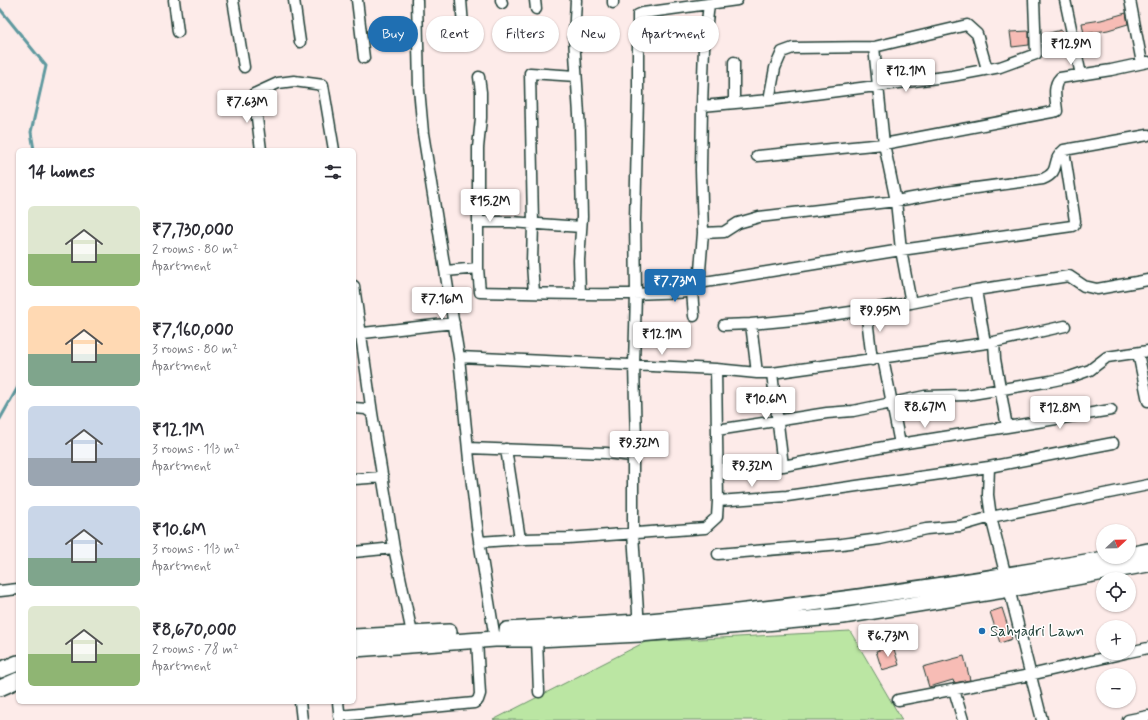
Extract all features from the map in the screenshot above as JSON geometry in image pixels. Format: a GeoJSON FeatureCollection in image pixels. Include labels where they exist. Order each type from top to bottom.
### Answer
{"type":"FeatureCollection","features":[{"type":"Feature","properties":{"kind":"street"},"geometry":{"type":"LineString","coordinates":[[174,0],[178,32]]}},
{"type":"Feature","properties":{"kind":"street"},"geometry":{"type":"LineString","coordinates":[[233,0],[244,67]]}},
{"type":"Feature","properties":{"kind":"street"},"geometry":{"type":"LineString","coordinates":[[294,0],[300,42]]}},
{"type":"Feature","properties":{"kind":"street"},"geometry":{"type":"LineString","coordinates":[[357,0],[364,58]]}},
{"type":"Feature","properties":{"kind":"street"},"geometry":{"type":"LineString","coordinates":[[417,0],[419,88],[423,133],[459,357],[479,542],[494,635]]}},
{"type":"Feature","properties":{"kind":"street"},"geometry":{"type":"LineString","coordinates":[[461,0],[462,16]]}},
{"type":"Feature","properties":{"kind":"street"},"geometry":{"type":"LineString","coordinates":[[576,0],[574,33],[580,130],[582,227],[579,260],[580,294]]}},
{"type":"Feature","properties":{"kind":"street"},"geometry":{"type":"LineString","coordinates":[[639,628],[633,532],[633,456],[636,442],[634,365],[638,15],[642,13],[737,0]]}},
{"type":"Feature","properties":{"kind":"street"},"geometry":{"type":"LineString","coordinates":[[702,106],[769,100],[878,86],[952,76],[1000,67],[1036,54],[1034,0]]}},
{"type":"Feature","properties":{"kind":"street"},"geometry":{"type":"LineString","coordinates":[[1065,0],[1081,75]]}},
{"type":"Feature","properties":{"kind":"street"},"geometry":{"type":"LineString","coordinates":[[757,156],[884,144],[1057,112],[1056,82],[1060,78],[1145,63],[1130,0]]}},
{"type":"Feature","properties":{"kind":"street"},"geometry":{"type":"LineString","coordinates":[[479,77],[481,92],[481,118],[478,148],[478,268],[480,292],[534,294],[636,294],[684,293],[692,291],[697,288],[699,283],[703,234],[701,170],[702,106],[704,48],[709,4]]}},
{"type":"Feature","properties":{"kind":"street"},"geometry":{"type":"LineString","coordinates":[[769,100],[775,68],[782,52],[793,48],[874,47],[967,25],[977,34],[987,69]]}},
{"type":"Feature","properties":{"kind":"street"},"geometry":{"type":"LineString","coordinates":[[874,47],[884,144],[896,201],[901,250],[911,303]]}},
{"type":"Feature","properties":{"kind":"street"},"geometry":{"type":"LineString","coordinates":[[734,62],[734,103]]}},
{"type":"Feature","properties":{"kind":"street"},"geometry":{"type":"LineString","coordinates":[[534,294],[532,263],[533,223],[530,73],[576,76]]}},
{"type":"Feature","properties":{"kind":"street"},"geometry":{"type":"LineString","coordinates":[[261,148],[254,94],[278,83],[294,81],[323,85],[334,148]]}},
{"type":"Feature","properties":{"kind":"street"},"geometry":{"type":"LineString","coordinates":[[703,234],[724,232],[738,223],[759,217],[896,201],[961,190],[1043,179],[1050,176],[1054,171],[1058,155],[1064,150],[1148,135]]}},
{"type":"Feature","properties":{"kind":"street"},"geometry":{"type":"LineString","coordinates":[[699,283],[901,250],[1072,226],[1074,225],[1075,221],[1064,150]]}},
{"type":"Feature","properties":{"kind":"street"},"geometry":{"type":"LineString","coordinates":[[478,222],[533,223],[582,227]]}},
{"type":"Feature","properties":{"kind":"street"},"geometry":{"type":"LineString","coordinates":[[446,272],[478,268]]}},
{"type":"Feature","properties":{"kind":"street"},"geometry":{"type":"LineString","coordinates":[[724,325],[804,319],[911,303],[976,290],[1069,276],[1084,286],[1097,289],[1148,280]]}},
{"type":"Feature","properties":{"kind":"street"},"geometry":{"type":"LineString","coordinates":[[976,290],[994,359],[1007,428]]}},
{"type":"Feature","properties":{"kind":"street"},"geometry":{"type":"LineString","coordinates":[[692,291],[694,316]]}},
{"type":"Feature","properties":{"kind":"street"},"geometry":{"type":"LineString","coordinates":[[866,310],[872,360]]}},
{"type":"Feature","properties":{"kind":"street"},"geometry":{"type":"LineString","coordinates":[[356,318],[357,334],[372,413],[394,548],[413,639]]}},
{"type":"Feature","properties":{"kind":"street"},"geometry":{"type":"LineString","coordinates":[[357,334],[454,323]]}},
{"type":"Feature","properties":{"kind":"street"},"geometry":{"type":"LineString","coordinates":[[751,324],[757,373]]}},
{"type":"Feature","properties":{"kind":"street"},"geometry":{"type":"LineString","coordinates":[[459,357],[772,373],[989,343],[1065,326]]}},
{"type":"Feature","properties":{"kind":"street"},"geometry":{"type":"LineString","coordinates":[[717,430],[777,422],[827,413],[853,411],[925,396],[966,395],[1070,377],[1090,370],[1107,357],[1138,353],[1148,350]]}},
{"type":"Feature","properties":{"kind":"street"},"geometry":{"type":"LineString","coordinates":[[1138,353],[1148,401]]}},
{"type":"Feature","properties":{"kind":"street"},"geometry":{"type":"LineString","coordinates":[[884,358],[900,444]]}},
{"type":"Feature","properties":{"kind":"street"},"geometry":{"type":"LineString","coordinates":[[479,542],[568,538],[633,532],[705,528],[717,517],[718,474],[716,369]]}},
{"type":"Feature","properties":{"kind":"street"},"geometry":{"type":"LineString","coordinates":[[772,373],[783,466]]}},
{"type":"Feature","properties":{"kind":"street"},"geometry":{"type":"LineString","coordinates":[[356,408],[366,409],[372,413]]}},
{"type":"Feature","properties":{"kind":"street"},"geometry":{"type":"LineString","coordinates":[[718,474],[783,466],[900,444],[1007,428],[1111,410]]}},
{"type":"Feature","properties":{"kind":"street"},"geometry":{"type":"LineString","coordinates":[[718,501],[787,496],[988,467],[1113,443]]}},
{"type":"Feature","properties":{"kind":"street"},"geometry":{"type":"LineString","coordinates":[[468,448],[606,453],[633,456]]}},
{"type":"Feature","properties":{"kind":"street"},"geometry":{"type":"LineString","coordinates":[[506,449],[520,539]]}},
{"type":"Feature","properties":{"kind":"street"},"geometry":{"type":"LineString","coordinates":[[988,467],[988,495],[991,517],[1042,720]]}},
{"type":"Feature","properties":{"kind":"street"},"geometry":{"type":"LineString","coordinates":[[356,479],[383,477]]}},
{"type":"Feature","properties":{"kind":"street"},"geometry":{"type":"LineString","coordinates":[[718,554],[842,544],[880,539],[926,529],[960,526],[991,517],[1148,485]]}},
{"type":"Feature","properties":{"kind":"street"},"geometry":{"type":"LineString","coordinates":[[356,552],[394,548]]}},
{"type":"Feature","properties":{"kind":"street"},"geometry":{"type":"LineString","coordinates":[[1136,554],[1148,552]]}},
{"type":"Feature","properties":{"kind":"street"},"geometry":{"type":"LineString","coordinates":[[356,649],[413,639],[843,616],[1008,583],[1096,562]]}},
{"type":"Feature","properties":{"kind":"street"},"geometry":{"type":"LineString","coordinates":[[1008,583],[1148,564]]}},
{"type":"Feature","properties":{"kind":"street"},"geometry":{"type":"LineString","coordinates":[[0,591],[16,589]]}},
{"type":"Feature","properties":{"kind":"street"},"geometry":{"type":"LineString","coordinates":[[356,637],[477,640],[494,635],[537,639],[639,628]]}},
{"type":"Feature","properties":{"kind":"street"},"geometry":{"type":"LineString","coordinates":[[537,639],[540,692]]}},
{"type":"Feature","properties":{"kind":"street"},"geometry":{"type":"LineString","coordinates":[[338,704],[340,718],[474,703],[478,700],[480,694],[477,640]]}},
{"type":"Feature","properties":{"kind":"street"},"geometry":{"type":"LineString","coordinates":[[1136,651],[1148,648]]}},
{"type":"Feature","properties":{"kind":"street"},"geometry":{"type":"LineString","coordinates":[[898,700],[1030,675],[1096,660]]}},
{"type":"Feature","properties":{"kind":"street"},"geometry":{"type":"LineString","coordinates":[[0,670],[16,664]]}},
{"type":"Feature","properties":{"kind":"street"},"geometry":{"type":"LineString","coordinates":[[0,688],[16,681]]}},
{"type":"Feature","properties":{"kind":"street"},"geometry":{"type":"LineString","coordinates":[[954,690],[963,720]]}},
{"type":"Feature","properties":{"kind":"street"},"geometry":{"type":"LineString","coordinates":[[300,704],[302,720]]}},
{"type":"Feature","properties":{"kind":"street"},"geometry":{"type":"LineString","coordinates":[[1128,720],[1148,716]]}},
{"type":"Feature","properties":{"kind":"green space"},"geometry":{"type":"Polygon","coordinates":[[[850,631],[902,720],[493,720],[645,642],[850,631]]]}},
{"type":"Feature","properties":{"kind":"building"},"geometry":{"type":"Polygon","coordinates":[[[1126,13],[1128,24],[1108,30],[1084,34],[1082,23],[1101,20],[1126,13]]]}},
{"type":"Feature","properties":{"kind":"building"},"geometry":{"type":"Polygon","coordinates":[[[1061,30],[1064,42],[1043,47],[1042,35],[1061,30]]]}},
{"type":"Feature","properties":{"kind":"building"},"geometry":{"type":"Polygon","coordinates":[[[1029,31],[1029,45],[1012,47],[1010,32],[1029,31]]]}},
{"type":"Feature","properties":{"kind":"building"},"geometry":{"type":"Polygon","coordinates":[[[1002,608],[1012,639],[1000,643],[990,612],[1002,608]]]}},
{"type":"Feature","properties":{"kind":"building"},"geometry":{"type":"Polygon","coordinates":[[[893,646],[899,665],[882,670],[876,651],[893,646]]]}},
{"type":"Feature","properties":{"kind":"building"},"geometry":{"type":"Polygon","coordinates":[[[964,656],[970,680],[954,683],[953,680],[929,687],[923,667],[964,656]]]}},
{"type":"Feature","properties":{"kind":"waterway"},"geometry":{"type":"LineString","coordinates":[[0,9],[46,66],[31,132],[34,148]]}},
{"type":"Feature","properties":{"kind":"waterway"},"geometry":{"type":"LineString","coordinates":[[0,419],[16,391]]}},
{"type":"Feature","properties":{"kind":"place","name":"Sahyadri Lawn"},"geometry":{"type":"Point","coordinates":[982,631]}}]}
